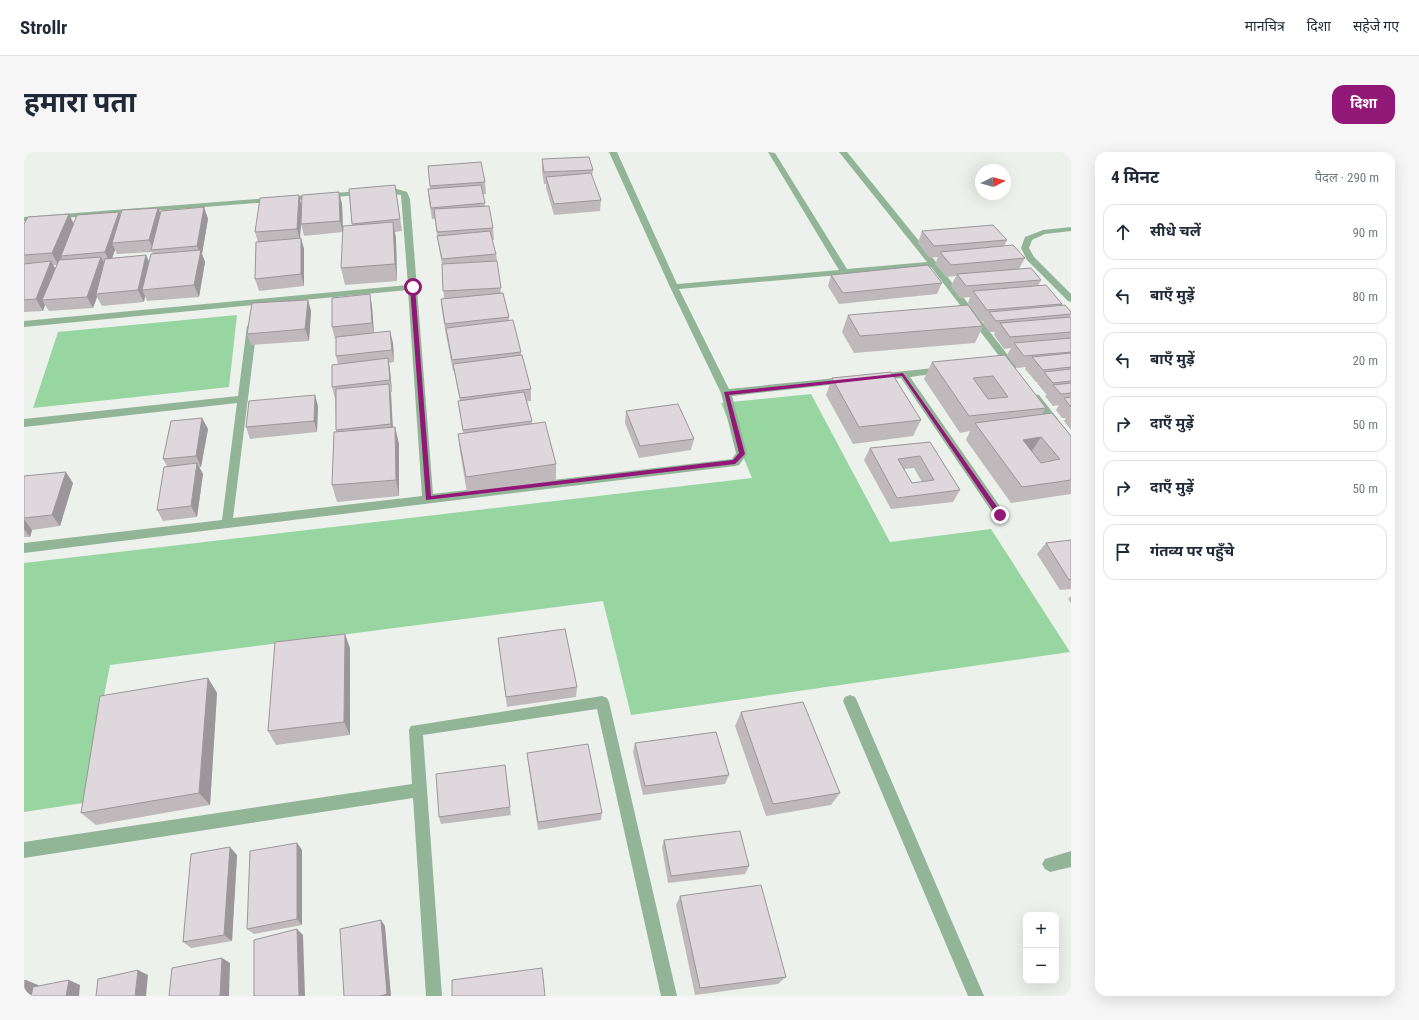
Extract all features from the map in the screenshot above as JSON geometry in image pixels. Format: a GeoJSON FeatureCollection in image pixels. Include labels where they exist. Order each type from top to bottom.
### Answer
{"type":"FeatureCollection","features":[{"type":"Feature","properties":{"kind":"street"},"geometry":{"type":"LineString","coordinates":[[24,548],[735,462],[742,454],[726,393],[674,287],[613,152]]}},
{"type":"Feature","properties":{"kind":"street"},"geometry":{"type":"LineString","coordinates":[[843,152],[933,264],[1018,375]]}},
{"type":"Feature","properties":{"kind":"street"},"geometry":{"type":"LineString","coordinates":[[771,153],[845,272]]}},
{"type":"Feature","properties":{"kind":"street"},"geometry":{"type":"LineString","coordinates":[[24,219],[397,192],[404,194],[406,199],[413,287],[428,499]]}},
{"type":"Feature","properties":{"kind":"street"},"geometry":{"type":"LineString","coordinates":[[1071,229],[1043,232],[1028,239],[1025,248],[1030,258],[1071,299]]}},
{"type":"Feature","properties":{"kind":"street"},"geometry":{"type":"LineString","coordinates":[[674,287],[933,264]]}},
{"type":"Feature","properties":{"kind":"street"},"geometry":{"type":"LineString","coordinates":[[24,324],[254,310],[413,287]]}},
{"type":"Feature","properties":{"kind":"street"},"geometry":{"type":"LineString","coordinates":[[227,523],[254,310]]}},
{"type":"Feature","properties":{"kind":"street"},"geometry":{"type":"LineString","coordinates":[[993,364],[1008,363]]}},
{"type":"Feature","properties":{"kind":"street"},"geometry":{"type":"LineString","coordinates":[[726,393],[956,369]]}},
{"type":"Feature","properties":{"kind":"street"},"geometry":{"type":"LineString","coordinates":[[903,374],[1000,515]]}},
{"type":"Feature","properties":{"kind":"street"},"geometry":{"type":"LineString","coordinates":[[1028,387],[1071,442]]}},
{"type":"Feature","properties":{"kind":"street"},"geometry":{"type":"LineString","coordinates":[[24,423],[243,399]]}},
{"type":"Feature","properties":{"kind":"street"},"geometry":{"type":"LineString","coordinates":[[434,996],[416,730],[602,702],[669,996]]}},
{"type":"Feature","properties":{"kind":"street"},"geometry":{"type":"LineString","coordinates":[[850,702],[976,996]]}},
{"type":"Feature","properties":{"kind":"street"},"geometry":{"type":"LineString","coordinates":[[24,850],[420,790]]}},
{"type":"Feature","properties":{"kind":"street"},"geometry":{"type":"LineString","coordinates":[[1050,864],[1071,859]]}},
{"type":"Feature","properties":{"kind":"green space"},"geometry":{"type":"Polygon","coordinates":[[[237,315],[229,387],[33,408],[58,332],[237,315]]]}},
{"type":"Feature","properties":{"kind":"green space"},"geometry":{"type":"Polygon","coordinates":[[[811,394],[890,542],[991,529],[1070,652],[631,715],[603,601],[110,665],[83,803],[24,812],[24,563],[752,478],[721,403],[811,394]]]}},
{"type":"Feature","properties":{"kind":"building"},"geometry":{"type":"Polygon","coordinates":[[[589,157],[593,170],[544,172],[542,159],[589,157]]]}},
{"type":"Feature","properties":{"kind":"building"},"geometry":{"type":"Polygon","coordinates":[[[481,162],[485,182],[430,186],[428,166],[481,162]]]}},
{"type":"Feature","properties":{"kind":"building"},"geometry":{"type":"Polygon","coordinates":[[[591,173],[601,200],[554,204],[546,177],[591,173]]]}},
{"type":"Feature","properties":{"kind":"building"},"geometry":{"type":"Polygon","coordinates":[[[395,185],[400,219],[352,224],[349,189],[395,185]]]}},
{"type":"Feature","properties":{"kind":"building"},"geometry":{"type":"Polygon","coordinates":[[[481,185],[485,203],[431,208],[428,189],[481,185]]]}},
{"type":"Feature","properties":{"kind":"building"},"geometry":{"type":"Polygon","coordinates":[[[339,192],[340,221],[301,224],[302,195],[339,192]]]}},
{"type":"Feature","properties":{"kind":"building"},"geometry":{"type":"Polygon","coordinates":[[[299,195],[297,229],[255,232],[260,198],[299,195]]]}},
{"type":"Feature","properties":{"kind":"building"},"geometry":{"type":"Polygon","coordinates":[[[489,206],[493,228],[437,232],[434,209],[489,206]]]}},
{"type":"Feature","properties":{"kind":"building"},"geometry":{"type":"Polygon","coordinates":[[[204,207],[197,246],[151,250],[161,211],[204,207]]]}},
{"type":"Feature","properties":{"kind":"building"},"geometry":{"type":"Polygon","coordinates":[[[158,208],[149,240],[112,243],[122,210],[158,208]]]}},
{"type":"Feature","properties":{"kind":"building"},"geometry":{"type":"Polygon","coordinates":[[[119,212],[105,252],[61,256],[77,215],[119,212]]]}},
{"type":"Feature","properties":{"kind":"building"},"geometry":{"type":"Polygon","coordinates":[[[69,214],[52,253],[24,255],[24,224],[28,217],[69,214]]]}},
{"type":"Feature","properties":{"kind":"building"},"geometry":{"type":"Polygon","coordinates":[[[393,222],[395,264],[341,268],[343,226],[393,222]]]}},
{"type":"Feature","properties":{"kind":"building"},"geometry":{"type":"Polygon","coordinates":[[[993,225],[1007,240],[934,246],[922,231],[993,225]]]}},
{"type":"Feature","properties":{"kind":"building"},"geometry":{"type":"Polygon","coordinates":[[[490,231],[496,254],[442,259],[437,236],[490,231]]]}},
{"type":"Feature","properties":{"kind":"building"},"geometry":{"type":"Polygon","coordinates":[[[301,238],[301,274],[255,279],[256,242],[301,238]]]}},
{"type":"Feature","properties":{"kind":"building"},"geometry":{"type":"Polygon","coordinates":[[[1013,245],[1025,258],[951,265],[940,252],[1013,245]]]}},
{"type":"Feature","properties":{"kind":"building"},"geometry":{"type":"Polygon","coordinates":[[[201,250],[194,285],[142,290],[151,254],[201,250]]]}},
{"type":"Feature","properties":{"kind":"building"},"geometry":{"type":"Polygon","coordinates":[[[146,255],[138,290],[96,294],[105,259],[146,255]]]}},
{"type":"Feature","properties":{"kind":"building"},"geometry":{"type":"Polygon","coordinates":[[[101,257],[87,297],[42,300],[59,260],[101,257]]]}},
{"type":"Feature","properties":{"kind":"building"},"geometry":{"type":"Polygon","coordinates":[[[51,261],[36,299],[24,300],[24,264],[51,261]]]}},
{"type":"Feature","properties":{"kind":"building"},"geometry":{"type":"Polygon","coordinates":[[[497,261],[501,288],[443,291],[442,264],[497,261]]]}},
{"type":"Feature","properties":{"kind":"building"},"geometry":{"type":"Polygon","coordinates":[[[928,265],[942,283],[843,293],[831,275],[928,265]]]}},
{"type":"Feature","properties":{"kind":"building"},"geometry":{"type":"Polygon","coordinates":[[[1031,268],[1041,280],[966,286],[957,274],[1031,268]]]}},
{"type":"Feature","properties":{"kind":"building"},"geometry":{"type":"Polygon","coordinates":[[[1046,285],[1062,304],[987,310],[973,291],[1046,285]]]}},
{"type":"Feature","properties":{"kind":"building"},"geometry":{"type":"Polygon","coordinates":[[[503,293],[509,317],[445,324],[441,299],[503,293]]]}},
{"type":"Feature","properties":{"kind":"building"},"geometry":{"type":"Polygon","coordinates":[[[370,294],[372,323],[332,327],[332,298],[370,294]]]}},
{"type":"Feature","properties":{"kind":"building"},"geometry":{"type":"Polygon","coordinates":[[[308,300],[305,329],[247,334],[252,303],[308,300]]]}},
{"type":"Feature","properties":{"kind":"building"},"geometry":{"type":"Polygon","coordinates":[[[968,305],[983,326],[860,336],[848,315],[968,305]]]}},
{"type":"Feature","properties":{"kind":"building"},"geometry":{"type":"Polygon","coordinates":[[[1065,305],[1071,314],[996,321],[989,312],[1065,305]]]}},
{"type":"Feature","properties":{"kind":"building"},"geometry":{"type":"Polygon","coordinates":[[[1071,317],[1071,332],[1010,337],[1000,323],[1071,317]]]}},
{"type":"Feature","properties":{"kind":"building"},"geometry":{"type":"Polygon","coordinates":[[[513,320],[521,352],[452,360],[446,328],[513,320]]]}},
{"type":"Feature","properties":{"kind":"building"},"geometry":{"type":"Polygon","coordinates":[[[390,331],[392,350],[336,356],[336,337],[390,331]]]}},
{"type":"Feature","properties":{"kind":"building"},"geometry":{"type":"Polygon","coordinates":[[[1071,338],[1071,352],[1024,356],[1014,343],[1071,338]]]}},
{"type":"Feature","properties":{"kind":"building"},"geometry":{"type":"Polygon","coordinates":[[[1071,353],[1071,367],[1043,370],[1032,357],[1071,353]]]}},
{"type":"Feature","properties":{"kind":"building"},"geometry":{"type":"Polygon","coordinates":[[[522,355],[531,389],[460,398],[453,364],[522,355]]]}},
{"type":"Feature","properties":{"kind":"building"},"geometry":{"type":"Polygon","coordinates":[[[1005,355],[1046,408],[969,416],[932,362],[1005,355]],[[993,376],[973,378],[988,399],[1008,397],[993,376]]]}},
{"type":"Feature","properties":{"kind":"building"},"geometry":{"type":"Polygon","coordinates":[[[388,358],[390,380],[332,387],[332,365],[388,358]]]}},
{"type":"Feature","properties":{"kind":"building"},"geometry":{"type":"Polygon","coordinates":[[[1071,369],[1071,381],[1053,383],[1044,372],[1071,369]]]}},
{"type":"Feature","properties":{"kind":"building"},"geometry":{"type":"Polygon","coordinates":[[[891,372],[921,420],[859,427],[832,378],[891,372]]]}},
{"type":"Feature","properties":{"kind":"building"},"geometry":{"type":"Polygon","coordinates":[[[1071,383],[1071,393],[1061,394],[1053,385],[1071,383]]]}},
{"type":"Feature","properties":{"kind":"building"},"geometry":{"type":"Polygon","coordinates":[[[389,384],[391,424],[336,430],[336,389],[389,384]]]}},
{"type":"Feature","properties":{"kind":"building"},"geometry":{"type":"Polygon","coordinates":[[[524,392],[532,421],[463,430],[458,401],[524,392]]]}},
{"type":"Feature","properties":{"kind":"building"},"geometry":{"type":"Polygon","coordinates":[[[315,395],[314,421],[246,427],[249,401],[315,395]]]}},
{"type":"Feature","properties":{"kind":"building"},"geometry":{"type":"Polygon","coordinates":[[[1071,397],[1071,406],[1070,406],[1064,398],[1071,397]]]}},
{"type":"Feature","properties":{"kind":"building"},"geometry":{"type":"Polygon","coordinates":[[[678,404],[694,439],[640,446],[626,411],[678,404]]]}},
{"type":"Feature","properties":{"kind":"building"},"geometry":{"type":"Polygon","coordinates":[[[1052,413],[1071,436],[1071,480],[1022,487],[975,423],[1052,413]],[[1041,437],[1023,440],[1041,463],[1060,459],[1041,437]]]}},
{"type":"Feature","properties":{"kind":"building"},"geometry":{"type":"Polygon","coordinates":[[[202,418],[196,456],[163,459],[171,421],[202,418]]]}},
{"type":"Feature","properties":{"kind":"building"},"geometry":{"type":"Polygon","coordinates":[[[545,422],[556,464],[466,477],[458,434],[545,422]]]}},
{"type":"Feature","properties":{"kind":"building"},"geometry":{"type":"Polygon","coordinates":[[[395,427],[396,480],[332,485],[334,432],[395,427]]]}},
{"type":"Feature","properties":{"kind":"building"},"geometry":{"type":"Polygon","coordinates":[[[930,442],[960,490],[897,498],[870,448],[930,442]],[[920,456],[898,459],[912,483],[934,480],[920,456]]]}},
{"type":"Feature","properties":{"kind":"building"},"geometry":{"type":"Polygon","coordinates":[[[197,463],[191,506],[157,510],[164,467],[197,463]]]}},
{"type":"Feature","properties":{"kind":"building"},"geometry":{"type":"Polygon","coordinates":[[[66,472],[52,515],[24,518],[24,476],[66,472]]]}},
{"type":"Feature","properties":{"kind":"building"},"geometry":{"type":"Polygon","coordinates":[[[1071,540],[1071,579],[1069,580],[1046,543],[1071,540]]]}},
{"type":"Feature","properties":{"kind":"building"},"geometry":{"type":"Polygon","coordinates":[[[565,629],[577,687],[506,697],[498,638],[565,629]]]}},
{"type":"Feature","properties":{"kind":"building"},"geometry":{"type":"Polygon","coordinates":[[[345,634],[344,722],[268,731],[275,642],[345,634]]]}},
{"type":"Feature","properties":{"kind":"building"},"geometry":{"type":"Polygon","coordinates":[[[208,678],[199,793],[81,813],[100,696],[208,678]]]}},
{"type":"Feature","properties":{"kind":"building"},"geometry":{"type":"Polygon","coordinates":[[[803,702],[840,793],[773,804],[741,712],[803,702]]]}},
{"type":"Feature","properties":{"kind":"building"},"geometry":{"type":"Polygon","coordinates":[[[716,732],[729,775],[645,786],[635,743],[716,732]]]}},
{"type":"Feature","properties":{"kind":"building"},"geometry":{"type":"Polygon","coordinates":[[[588,744],[602,813],[538,822],[527,753],[588,744]]]}},
{"type":"Feature","properties":{"kind":"building"},"geometry":{"type":"Polygon","coordinates":[[[505,765],[510,807],[439,817],[436,774],[505,765]]]}},
{"type":"Feature","properties":{"kind":"building"},"geometry":{"type":"Polygon","coordinates":[[[740,831],[749,866],[671,876],[664,840],[740,831]]]}},
{"type":"Feature","properties":{"kind":"building"},"geometry":{"type":"Polygon","coordinates":[[[297,843],[297,919],[247,929],[250,851],[297,843]]]}},
{"type":"Feature","properties":{"kind":"building"},"geometry":{"type":"Polygon","coordinates":[[[230,847],[224,935],[183,942],[191,854],[230,847]]]}},
{"type":"Feature","properties":{"kind":"building"},"geometry":{"type":"Polygon","coordinates":[[[761,885],[786,977],[700,988],[680,896],[761,885]]]}},
{"type":"Feature","properties":{"kind":"building"},"geometry":{"type":"Polygon","coordinates":[[[381,920],[387,994],[380,996],[344,996],[340,929],[381,920]]]}},
{"type":"Feature","properties":{"kind":"building"},"geometry":{"type":"Polygon","coordinates":[[[297,929],[299,996],[254,996],[254,940],[297,929]]]}},
{"type":"Feature","properties":{"kind":"building"},"geometry":{"type":"Polygon","coordinates":[[[222,958],[220,996],[169,996],[172,968],[222,958]]]}},
{"type":"Feature","properties":{"kind":"building"},"geometry":{"type":"Polygon","coordinates":[[[542,968],[545,996],[452,996],[452,980],[542,968]]]}},
{"type":"Feature","properties":{"kind":"building"},"geometry":{"type":"Polygon","coordinates":[[[138,970],[135,996],[96,996],[98,979],[138,970]]]}},
{"type":"Feature","properties":{"kind":"building"},"geometry":{"type":"Polygon","coordinates":[[[69,980],[66,996],[31,996],[33,987],[69,980]]]}},
{"type":"Feature","properties":{"kind":"route"},"geometry":{"type":"LineString","coordinates":[[413,287],[428,499],[735,462],[742,454],[740,440],[726,393],[903,374],[1000,515]]}}]}
